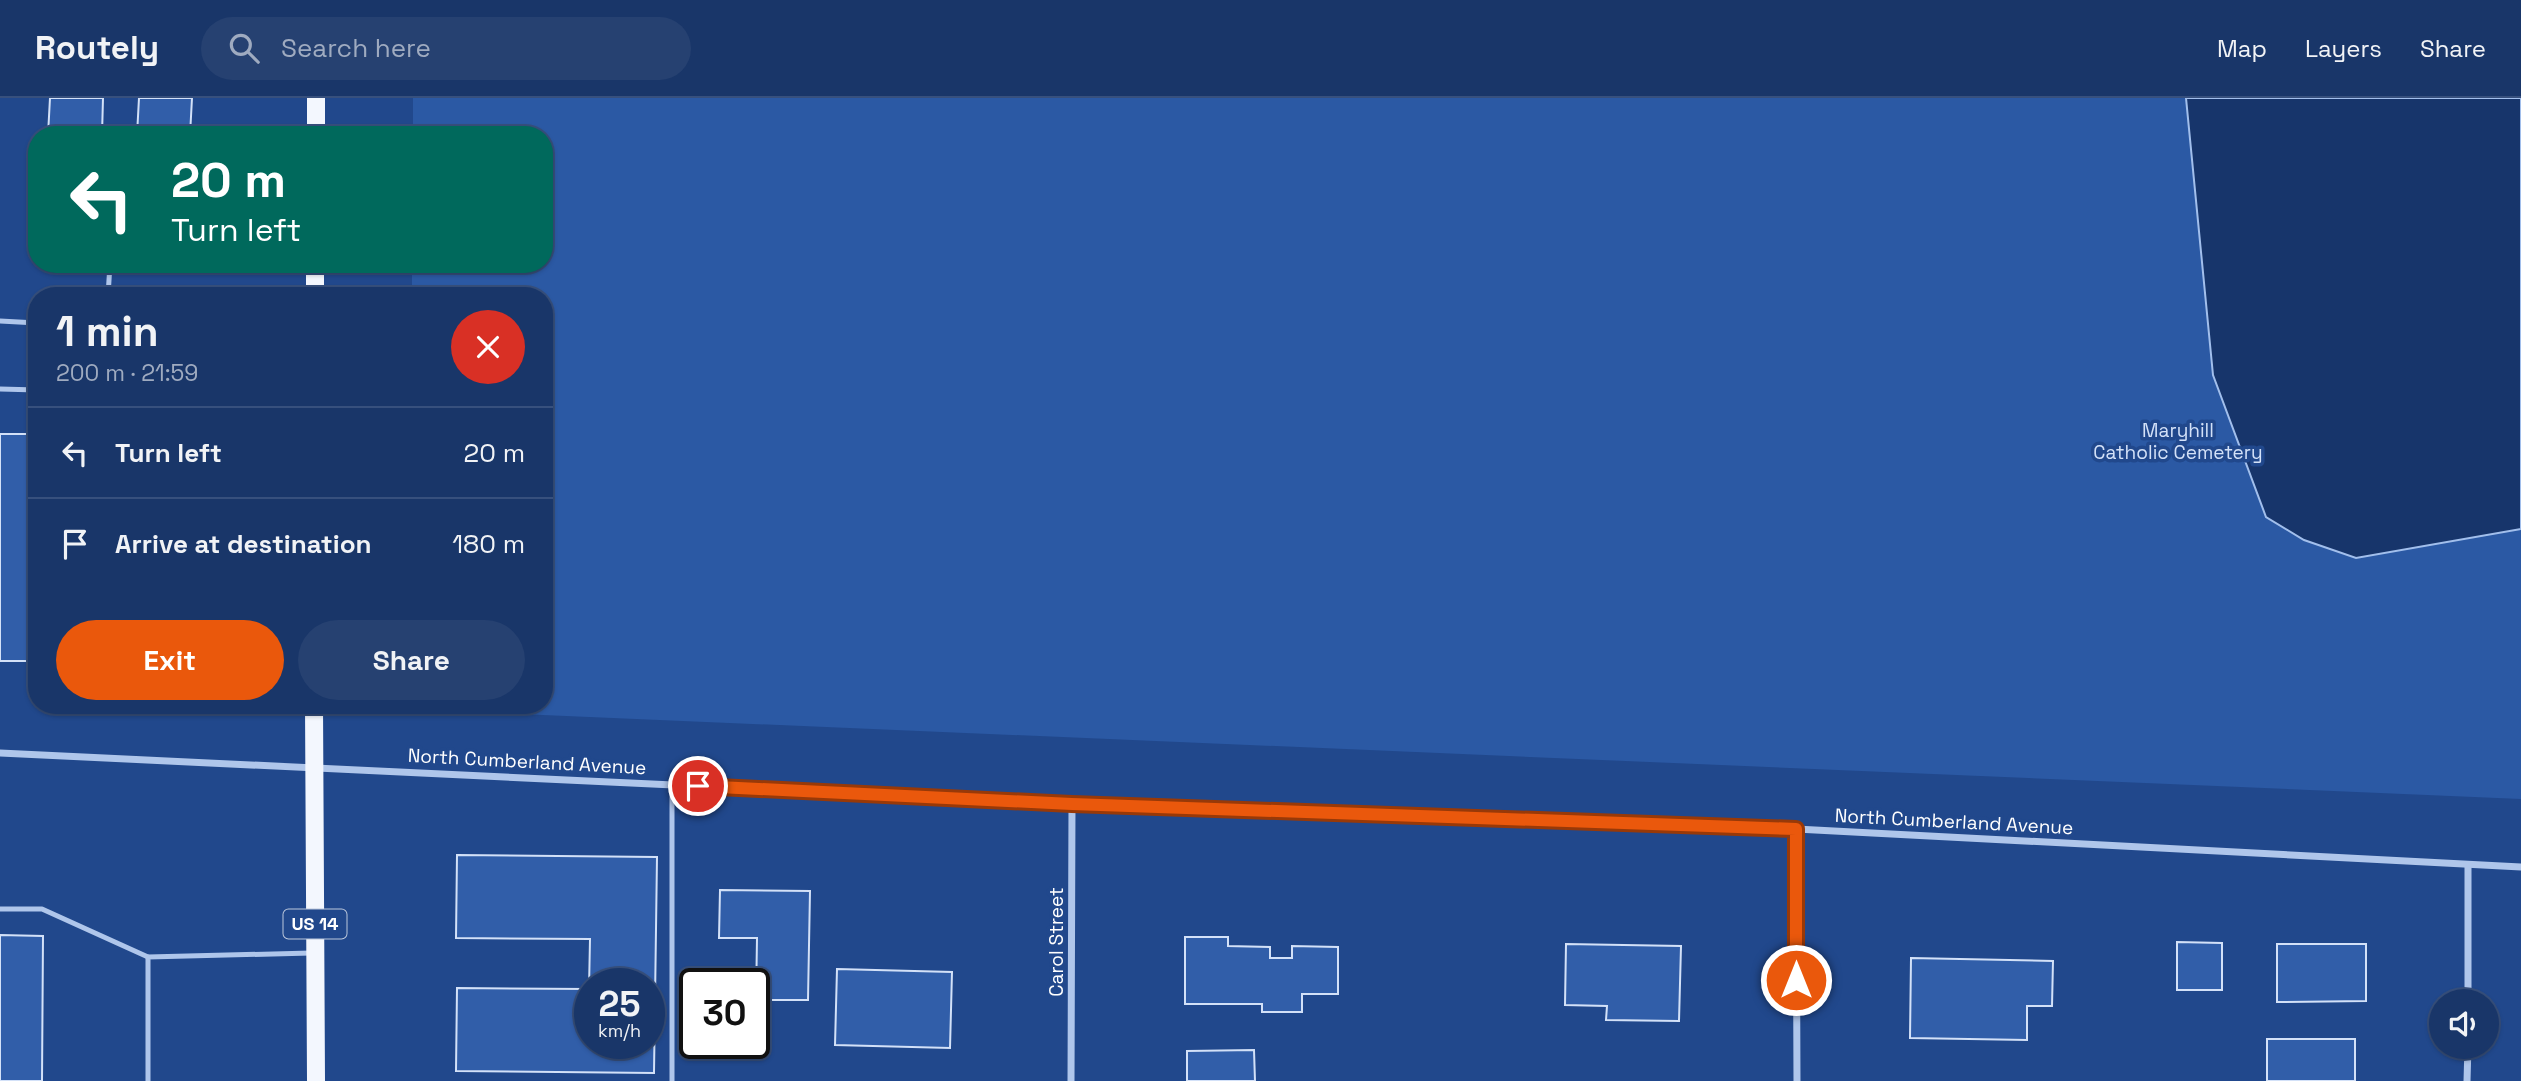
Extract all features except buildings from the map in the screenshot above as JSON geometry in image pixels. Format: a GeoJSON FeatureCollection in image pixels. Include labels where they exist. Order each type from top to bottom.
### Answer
{"type":"FeatureCollection","features":[{"type":"Feature","properties":{"kind":"main road"},"geometry":{"type":"LineString","coordinates":[[316,98],[316,126]]}},
{"type":"Feature","properties":{"kind":"main road","name":"US 14"},"geometry":{"type":"LineString","coordinates":[[314,714],[316,1081]]}},
{"type":"Feature","properties":{"kind":"street","name":"North Cumberland Avenue"},"geometry":{"type":"LineString","coordinates":[[0,753],[1072,804],[1796,829],[2521,867]]}},
{"type":"Feature","properties":{"kind":"street","name":"Carol Street"},"geometry":{"type":"LineString","coordinates":[[1071,1081],[1072,804]]}},
{"type":"Feature","properties":{"kind":"street"},"geometry":{"type":"LineString","coordinates":[[1796,829],[1797,1081]]}},
{"type":"Feature","properties":{"kind":"street"},"geometry":{"type":"LineString","coordinates":[[2468,865],[2468,989]]}},
{"type":"Feature","properties":{"kind":"street"},"geometry":{"type":"LineString","coordinates":[[2467,1081],[2468,1059]]}},
{"type":"Feature","properties":{"kind":"lane"},"geometry":{"type":"LineString","coordinates":[[0,321],[28,323]]}},
{"type":"Feature","properties":{"kind":"lane"},"geometry":{"type":"LineString","coordinates":[[0,389],[28,390]]}},
{"type":"Feature","properties":{"kind":"lane"},"geometry":{"type":"LineString","coordinates":[[672,784],[672,1081]]}},
{"type":"Feature","properties":{"kind":"lane"},"geometry":{"type":"LineString","coordinates":[[0,908],[42,909],[148,957],[315,953]]}},
{"type":"Feature","properties":{"kind":"lane"},"geometry":{"type":"LineString","coordinates":[[148,957],[148,1081]]}},
{"type":"Feature","properties":{"kind":"green space","name":"Maryhill Catholic Cemetery"},"geometry":{"type":"Polygon","coordinates":[[[413,98],[2521,98],[2521,799],[520,714],[553,714],[553,287],[412,287],[412,273],[553,273],[553,126],[413,126],[413,98]]]}},
{"type":"Feature","properties":{"kind":"shaded area"},"geometry":{"type":"Polygon","coordinates":[[[2186,98],[2521,98],[2521,529],[2356,558],[2304,540],[2266,517],[2213,375],[2186,98]]]}},
{"type":"Feature","properties":{"kind":"route"},"geometry":{"type":"LineString","coordinates":[[698,786],[1072,804],[1796,829],[1796,980]]}}]}
